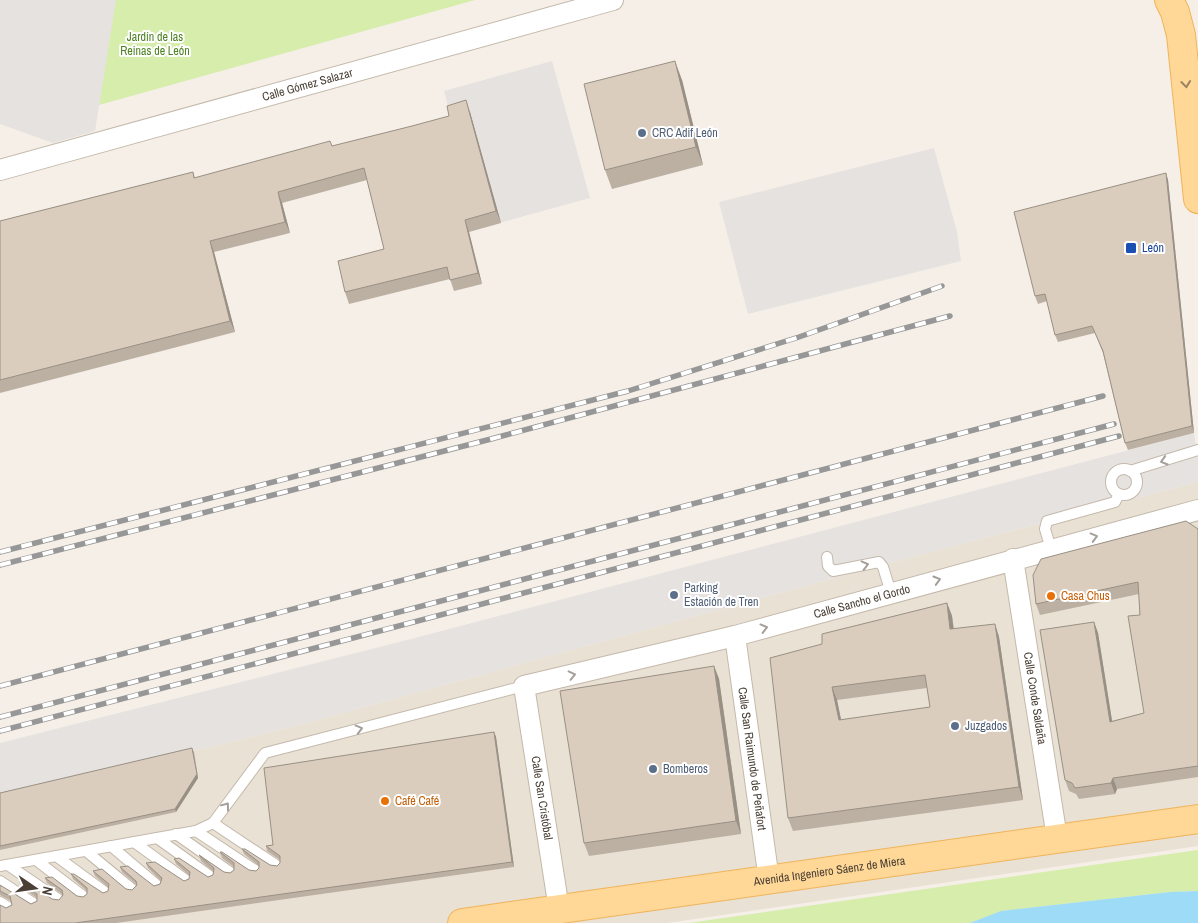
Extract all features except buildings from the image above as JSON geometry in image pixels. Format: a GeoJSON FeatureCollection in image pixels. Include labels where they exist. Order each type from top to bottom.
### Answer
{"type":"FeatureCollection","features":[{"type":"Feature","properties":{"kind":"main road"},"geometry":{"type":"LineString","coordinates":[[1169,0],[1175,12],[1181,35],[1198,199]]}},
{"type":"Feature","properties":{"kind":"main road","name":"Avenida Ingeniero Sáenz de Miera"},"geometry":{"type":"LineString","coordinates":[[462,923],[1198,818]]}},
{"type":"Feature","properties":{"kind":"street","name":"Calle Gómez Salazar"},"geometry":{"type":"LineString","coordinates":[[0,170],[613,0]]}},
{"type":"Feature","properties":{"kind":"street","name":"Calle Sancho el Gordo"},"geometry":{"type":"LineString","coordinates":[[524,686],[735,636],[1052,548],[1198,510]]}},
{"type":"Feature","properties":{"kind":"street","name":"Calle Conde Saldaña"},"geometry":{"type":"LineString","coordinates":[[1012,559],[1056,838]]}},
{"type":"Feature","properties":{"kind":"street","name":"Calle San Raimundo de Peñafort"},"geometry":{"type":"LineString","coordinates":[[735,636],[769,880]]}},
{"type":"Feature","properties":{"kind":"street","name":"Calle San Cristóbal"},"geometry":{"type":"LineString","coordinates":[[524,686],[559,910]]}},
{"type":"Feature","properties":{"kind":"lane"},"geometry":{"type":"LineString","coordinates":[[1119,494],[1112,486],[1112,477],[1122,470],[1130,471],[1198,450]]}},
{"type":"Feature","properties":{"kind":"lane"},"geometry":{"type":"LineString","coordinates":[[1119,494],[1132,493],[1136,486],[1136,477],[1130,471]]}},
{"type":"Feature","properties":{"kind":"lane"},"geometry":{"type":"LineString","coordinates":[[1052,548],[1045,528],[1047,521],[1115,502],[1119,494]]}},
{"type":"Feature","properties":{"kind":"lane"},"geometry":{"type":"LineString","coordinates":[[827,557],[828,566],[833,571],[879,562],[892,593]]}},
{"type":"Feature","properties":{"kind":"lane"},"geometry":{"type":"LineString","coordinates":[[4,866],[196,831],[213,823],[265,753],[524,686]]}},
{"type":"Feature","properties":{"kind":"lane"},"geometry":{"type":"LineString","coordinates":[[213,823],[276,865]]}},
{"type":"Feature","properties":{"kind":"lane"},"geometry":{"type":"LineString","coordinates":[[196,831],[255,870]]}},
{"type":"Feature","properties":{"kind":"lane"},"geometry":{"type":"LineString","coordinates":[[176,834],[230,872]]}},
{"type":"Feature","properties":{"kind":"lane"},"geometry":{"type":"LineString","coordinates":[[157,838],[210,876]]}},
{"type":"Feature","properties":{"kind":"lane"},"geometry":{"type":"LineString","coordinates":[[134,842],[186,880]]}},
{"type":"Feature","properties":{"kind":"lane"},"geometry":{"type":"LineString","coordinates":[[111,846],[157,885]]}},
{"type":"Feature","properties":{"kind":"lane"},"geometry":{"type":"LineString","coordinates":[[86,851],[132,888]]}},
{"type":"Feature","properties":{"kind":"lane"},"geometry":{"type":"LineString","coordinates":[[56,856],[105,892]]}},
{"type":"Feature","properties":{"kind":"lane"},"geometry":{"type":"LineString","coordinates":[[36,860],[83,896]]}},
{"type":"Feature","properties":{"kind":"lane"},"geometry":{"type":"LineString","coordinates":[[4,866],[58,899]]}},
{"type":"Feature","properties":{"kind":"lane"},"geometry":{"type":"LineString","coordinates":[[0,881],[33,903]]}},
{"type":"Feature","properties":{"kind":"shaded area"},"geometry":{"type":"Polygon","coordinates":[[[0,0],[116,0],[95,131],[53,143],[0,124],[0,0]]]}},
{"type":"Feature","properties":{"kind":"shaded area"},"geometry":{"type":"Polygon","coordinates":[[[552,61],[590,198],[481,228],[444,91],[552,61]]]}},
{"type":"Feature","properties":{"kind":"shaded area"},"geometry":{"type":"Polygon","coordinates":[[[934,148],[957,232],[961,261],[748,314],[719,202],[934,148]]]}},
{"type":"Feature","properties":{"kind":"shaded area","name":"Parking Estación de Tren"},"geometry":{"type":"Polygon","coordinates":[[[1194,433],[1198,457],[1198,482],[871,568],[288,728],[0,797],[0,743],[411,639],[1194,433]]]}},
{"type":"Feature","properties":{"kind":"shaded area"},"geometry":{"type":"Polygon","coordinates":[[[1198,482],[1198,846],[667,923],[0,923],[0,797],[288,728],[871,568],[1198,482]]]}},
{"type":"Feature","properties":{"kind":"green space","name":"Jardín de las Reinas de León"},"geometry":{"type":"Polygon","coordinates":[[[115,0],[475,0],[99,105],[115,0]]]}},
{"type":"Feature","properties":{"kind":"green space"},"geometry":{"type":"Polygon","coordinates":[[[1198,850],[1198,891],[1170,892],[1002,911],[970,923],[689,923],[1198,850]]]}},
{"type":"Feature","properties":{"kind":"water"},"geometry":{"type":"Polygon","coordinates":[[[1198,891],[1198,923],[970,923],[1001,911],[1170,892],[1198,891]]]}},
{"type":"Feature","properties":{"kind":"railway"},"geometry":{"type":"LineString","coordinates":[[0,552],[628,391],[799,337],[942,286]]}},
{"type":"Feature","properties":{"kind":"railway"},"geometry":{"type":"LineString","coordinates":[[0,565],[491,439],[950,316]]}},
{"type":"Feature","properties":{"kind":"railway"},"geometry":{"type":"LineString","coordinates":[[0,686],[1103,396]]}},
{"type":"Feature","properties":{"kind":"railway"},"geometry":{"type":"LineString","coordinates":[[0,717],[1114,424]]}},
{"type":"Feature","properties":{"kind":"railway"},"geometry":{"type":"LineString","coordinates":[[0,731],[1119,436]]}},
{"type":"Feature","properties":{"kind":"place","name":"CRC Adif León"},"geometry":{"type":"Point","coordinates":[642,133]}},
{"type":"Feature","properties":{"kind":"place","name":"León"},"geometry":{"type":"Point","coordinates":[1131,248]}},
{"type":"Feature","properties":{"kind":"place","name":"Parking Estación de Tren"},"geometry":{"type":"Point","coordinates":[674,595]}},
{"type":"Feature","properties":{"kind":"place","name":"Casa Chus"},"geometry":{"type":"Point","coordinates":[1051,596]}},
{"type":"Feature","properties":{"kind":"place","name":"Juzgados"},"geometry":{"type":"Point","coordinates":[955,726]}},
{"type":"Feature","properties":{"kind":"place","name":"Bomberos"},"geometry":{"type":"Point","coordinates":[653,769]}},
{"type":"Feature","properties":{"kind":"place","name":"Café Café"},"geometry":{"type":"Point","coordinates":[385,801]}}]}
